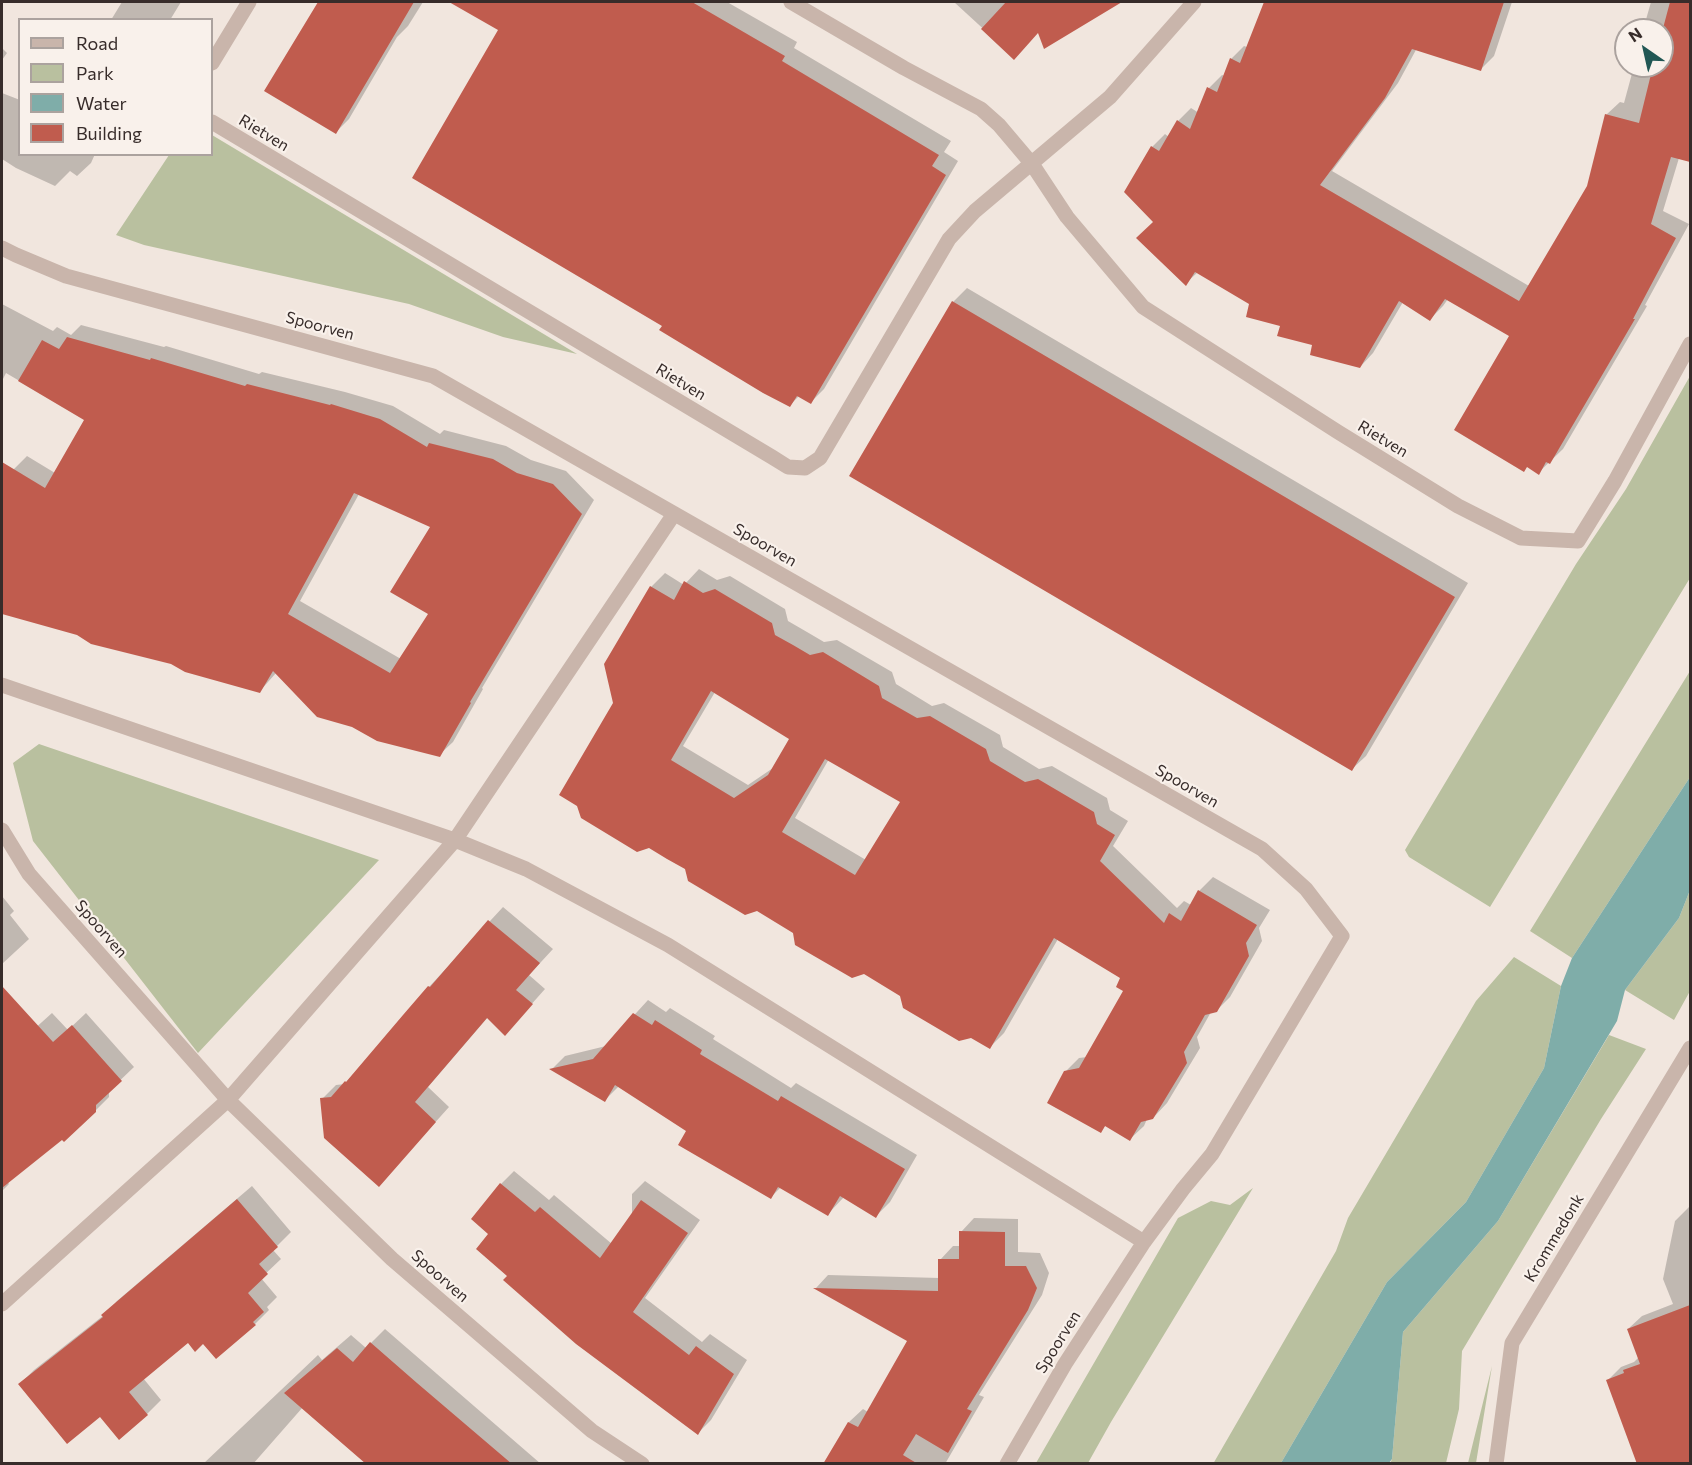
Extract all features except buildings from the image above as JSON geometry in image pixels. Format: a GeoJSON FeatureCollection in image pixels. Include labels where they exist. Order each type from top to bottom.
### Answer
{"type":"FeatureCollection","features":[{"type":"Feature","properties":{"kind":"street"},"geometry":{"type":"LineString","coordinates":[[213,61],[249,2]]}},
{"type":"Feature","properties":{"kind":"street","name":"Rietven"},"geometry":{"type":"LineString","coordinates":[[791,2],[904,68],[981,109],[999,125],[1032,164],[1067,217],[1143,307],[1458,506],[1521,538],[1578,541],[1690,344]]}},
{"type":"Feature","properties":{"kind":"street","name":"Rietven"},"geometry":{"type":"LineString","coordinates":[[213,123],[788,467],[805,468],[820,458],[949,239],[975,211],[1110,97],[1194,2]]}},
{"type":"Feature","properties":{"kind":"street","name":"Spoorven"},"geometry":{"type":"LineString","coordinates":[[2,248],[66,276],[433,376],[1262,849],[1306,889],[1342,936],[1212,1154],[1144,1242],[1065,1364],[1007,1464]]}},
{"type":"Feature","properties":{"kind":"street"},"geometry":{"type":"LineString","coordinates":[[2,1304],[228,1100],[455,840],[674,514]]}},
{"type":"Feature","properties":{"kind":"street"},"geometry":{"type":"LineString","coordinates":[[2,685],[455,840],[526,869],[668,945],[1144,1242]]}},
{"type":"Feature","properties":{"kind":"street","name":"Spoorven"},"geometry":{"type":"LineString","coordinates":[[2,830],[29,874],[228,1100],[392,1259],[592,1431],[642,1464]]}},
{"type":"Feature","properties":{"kind":"street","name":"Krommedonk"},"geometry":{"type":"LineString","coordinates":[[1496,1464],[1512,1343],[1690,1048]]}},
{"type":"Feature","properties":{"kind":"green space"},"geometry":{"type":"Polygon","coordinates":[[[213,136],[577,354],[503,337],[409,304],[144,245],[116,235],[168,156],[213,156],[213,136]]]}},
{"type":"Feature","properties":{"kind":"green space"},"geometry":{"type":"Polygon","coordinates":[[[1690,376],[1690,578],[1490,907],[1409,857],[1405,850],[1576,564],[1626,489],[1690,376]]]}},
{"type":"Feature","properties":{"kind":"green space"},"geometry":{"type":"Polygon","coordinates":[[[1690,671],[1690,777],[1572,958],[1530,931],[1690,671]]]}},
{"type":"Feature","properties":{"kind":"green space"},"geometry":{"type":"Polygon","coordinates":[[[39,744],[379,860],[198,1053],[33,841],[13,763],[39,744]]]}},
{"type":"Feature","properties":{"kind":"green space"},"geometry":{"type":"Polygon","coordinates":[[[1690,890],[1690,991],[1674,1020],[1625,990],[1679,918],[1690,890]]]}},
{"type":"Feature","properties":{"kind":"green space"},"geometry":{"type":"Polygon","coordinates":[[[1514,957],[1561,986],[1544,1068],[1466,1202],[1387,1282],[1281,1463],[1213,1464],[1336,1251],[1348,1218],[1476,1001],[1514,957]]]}},
{"type":"Feature","properties":{"kind":"green space"},"geometry":{"type":"Polygon","coordinates":[[[1609,1035],[1646,1049],[1601,1119],[1462,1351],[1459,1409],[1446,1463],[1390,1464],[1403,1332],[1498,1221],[1609,1035]]]}},
{"type":"Feature","properties":{"kind":"green space"},"geometry":{"type":"Polygon","coordinates":[[[1253,1188],[1088,1463],[1036,1463],[1178,1218],[1211,1201],[1230,1205],[1253,1188]]]}},
{"type":"Feature","properties":{"kind":"green space"},"geometry":{"type":"Polygon","coordinates":[[[1492,1366],[1476,1463],[1468,1463],[1492,1366]]]}},
{"type":"Feature","properties":{"kind":"water"},"geometry":{"type":"Polygon","coordinates":[[[1690,777],[1690,890],[1679,918],[1625,990],[1617,1021],[1498,1221],[1403,1332],[1392,1459],[1389,1463],[1281,1463],[1387,1282],[1466,1202],[1544,1068],[1561,986],[1572,958],[1690,777]]]}}]}
